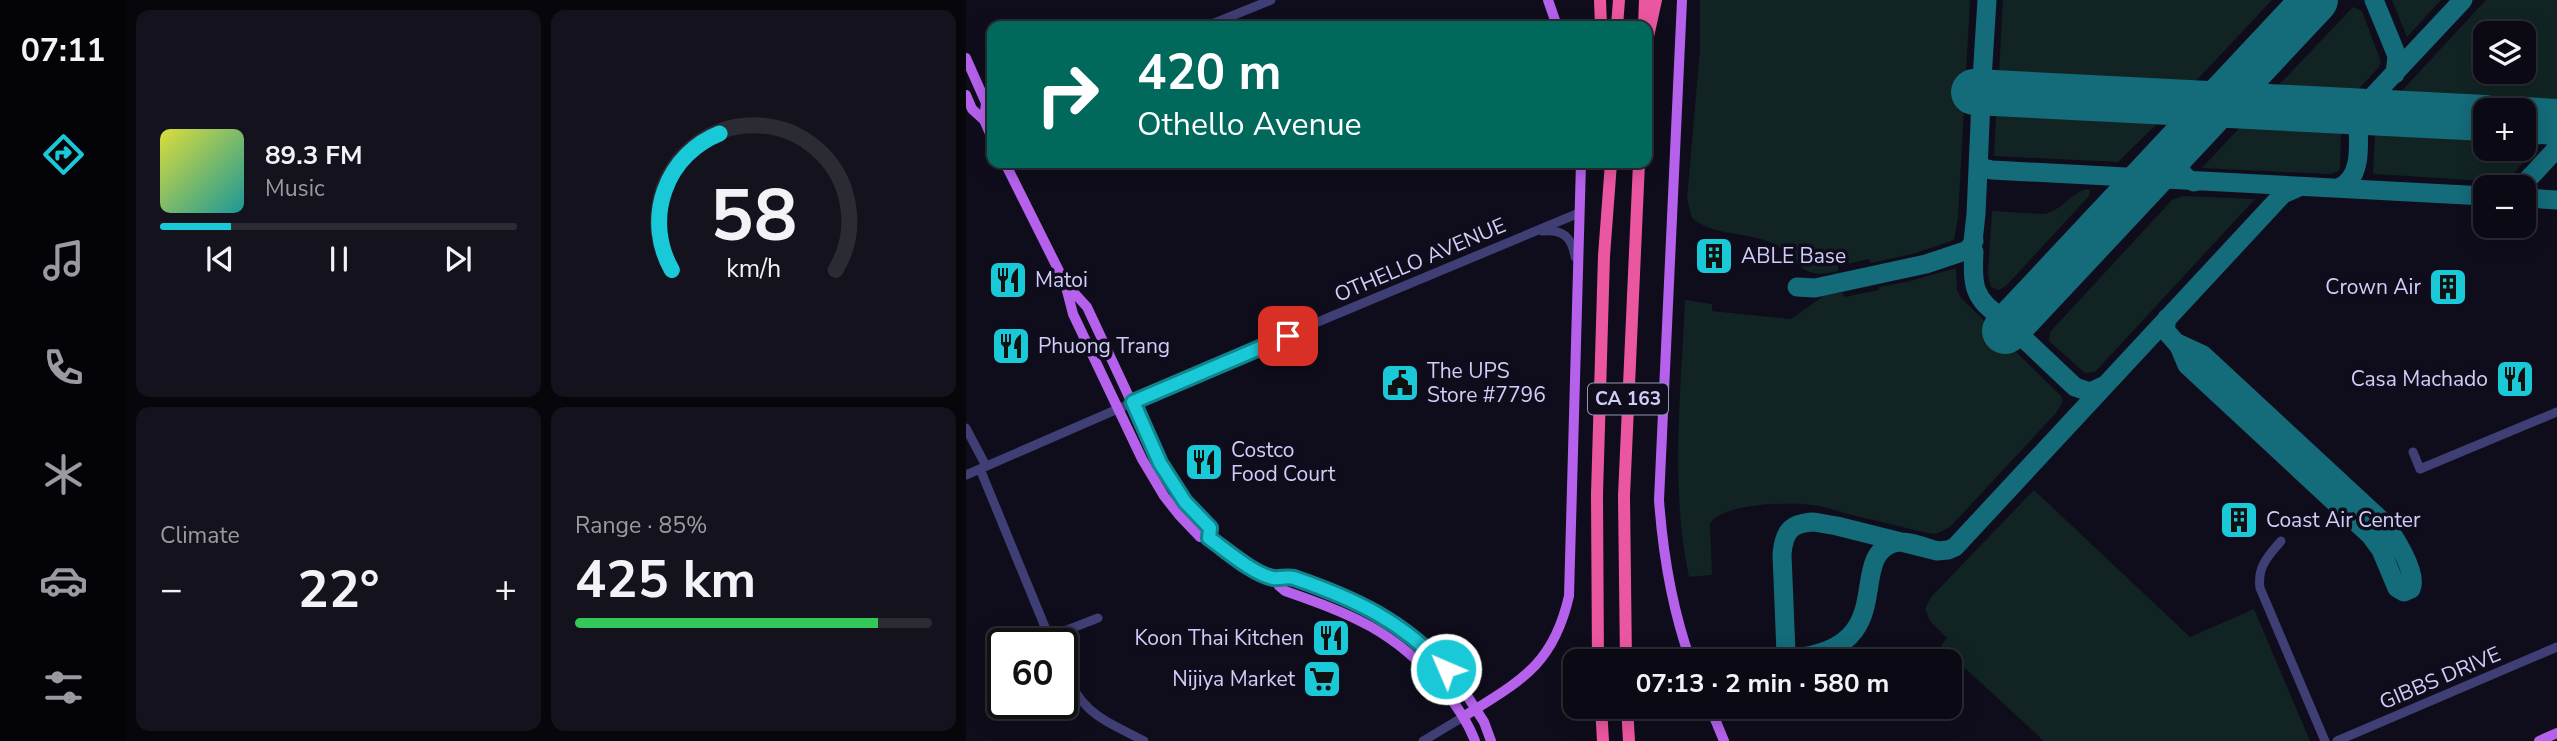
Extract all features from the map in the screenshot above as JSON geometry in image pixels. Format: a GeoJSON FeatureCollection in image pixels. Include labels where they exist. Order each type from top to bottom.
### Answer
{"type":"FeatureCollection","features":[{"type":"Feature","properties":{"kind":"highway"},"geometry":{"type":"LineString","coordinates":[[1600,0],[1601,21]]}},
{"type":"Feature","properties":{"kind":"highway"},"geometry":{"type":"LineString","coordinates":[[1617,21],[1619,0]]}},
{"type":"Feature","properties":{"kind":"highway"},"geometry":{"type":"LineString","coordinates":[[1644,21],[1645,0]]}},
{"type":"Feature","properties":{"kind":"highway"},"geometry":{"type":"LineString","coordinates":[[1652,21],[1657,0]]}},
{"type":"Feature","properties":{"kind":"highway","name":"CA 163"},"geometry":{"type":"LineString","coordinates":[[1598,649],[1597,494],[1604,256],[1611,168]]}},
{"type":"Feature","properties":{"kind":"highway","name":"CA 163"},"geometry":{"type":"LineString","coordinates":[[1626,649],[1624,496],[1639,168]]}},
{"type":"Feature","properties":{"kind":"highway"},"geometry":{"type":"LineString","coordinates":[[1602,719],[1603,741]]}},
{"type":"Feature","properties":{"kind":"highway"},"geometry":{"type":"LineString","coordinates":[[1628,719],[1629,741]]}},
{"type":"Feature","properties":{"kind":"main road"},"geometry":{"type":"LineString","coordinates":[[1548,0],[1555,21]]}},
{"type":"Feature","properties":{"kind":"main road"},"geometry":{"type":"LineString","coordinates":[[1682,0],[1659,500],[1665,567],[1687,649]]}},
{"type":"Feature","properties":{"kind":"main road"},"geometry":{"type":"LineString","coordinates":[[966,58],[987,110]]}},
{"type":"Feature","properties":{"kind":"main road"},"geometry":{"type":"LineString","coordinates":[[966,95],[972,109],[987,117]]}},
{"type":"Feature","properties":{"kind":"main road"},"geometry":{"type":"LineString","coordinates":[[1008,168],[1065,283],[1073,314],[1142,459],[1169,503],[1200,537],[1209,538],[1233,556],[1276,579],[1285,591],[1353,616],[1395,640],[1434,678],[1463,717],[1475,741]]}},
{"type":"Feature","properties":{"kind":"main road"},"geometry":{"type":"LineString","coordinates":[[1463,717],[1523,679],[1547,653],[1563,623],[1570,596],[1581,168]]}},
{"type":"Feature","properties":{"kind":"main road"},"geometry":{"type":"LineString","coordinates":[[1065,283],[1087,307],[1160,463],[1185,502],[1210,528],[1209,538]]}},
{"type":"Feature","properties":{"kind":"main road"},"geometry":{"type":"LineString","coordinates":[[1156,481],[1164,486],[1185,514],[1198,515]]}},
{"type":"Feature","properties":{"kind":"main road"},"geometry":{"type":"LineString","coordinates":[[1276,579],[1286,576],[1294,578],[1359,603],[1402,628],[1445,668],[1476,709],[1491,741]]}},
{"type":"Feature","properties":{"kind":"main road"},"geometry":{"type":"LineString","coordinates":[[1715,719],[1724,741]]}},
{"type":"Feature","properties":{"kind":"main road"},"geometry":{"type":"LineString","coordinates":[[2539,741],[2557,733]]}},
{"type":"Feature","properties":{"kind":"street"},"geometry":{"type":"LineString","coordinates":[[1218,21],[1271,0]]}},
{"type":"Feature","properties":{"kind":"street","name":"OTHELLO AVENUE"},"geometry":{"type":"LineString","coordinates":[[966,475],[1579,213]]}},
{"type":"Feature","properties":{"kind":"street"},"geometry":{"type":"LineString","coordinates":[[1524,235],[1549,230],[1564,233],[1573,245],[1577,268]]}},
{"type":"Feature","properties":{"kind":"street"},"geometry":{"type":"LineString","coordinates":[[2413,452],[2420,469],[2557,412]]}},
{"type":"Feature","properties":{"kind":"street"},"geometry":{"type":"LineString","coordinates":[[966,428],[1046,628]]}},
{"type":"Feature","properties":{"kind":"street"},"geometry":{"type":"LineString","coordinates":[[2280,541],[2263,561],[2260,588],[2325,741]]}},
{"type":"Feature","properties":{"kind":"street"},"geometry":{"type":"LineString","coordinates":[[1077,628],[1098,618]]}},
{"type":"Feature","properties":{"kind":"street","name":"GIBBS DRIVE"},"geometry":{"type":"LineString","coordinates":[[2337,741],[2557,647]]}},
{"type":"Feature","properties":{"kind":"street"},"geometry":{"type":"LineString","coordinates":[[1078,698],[1100,718],[1144,741]]}},
{"type":"Feature","properties":{"kind":"street"},"geometry":{"type":"LineString","coordinates":[[1423,741],[1463,717]]}},
{"type":"Feature","properties":{"kind":"green space"},"geometry":{"type":"Polygon","coordinates":[[[1700,0],[1970,0],[1958,217],[1954,240],[1916,253],[1871,263],[1869,259],[1838,266],[1838,271],[1823,274],[1805,269],[1776,245],[1755,237],[1709,227],[1692,218],[1687,199],[1700,50],[1700,0]]]}},
{"type":"Feature","properties":{"kind":"green space"},"geometry":{"type":"Polygon","coordinates":[[[2003,0],[2272,0],[2196,81],[2184,85],[1999,75],[2003,0]]]}},
{"type":"Feature","properties":{"kind":"green space"},"geometry":{"type":"Polygon","coordinates":[[[2392,0],[2441,0],[2407,37],[2392,0]]]}},
{"type":"Feature","properties":{"kind":"green space"},"geometry":{"type":"Polygon","coordinates":[[[2486,0],[2557,0],[2557,104],[2536,103],[2536,98],[2473,100],[2397,96],[2486,0]]]}},
{"type":"Feature","properties":{"kind":"green space"},"geometry":{"type":"Polygon","coordinates":[[[2353,7],[2362,11],[2381,62],[2356,92],[2274,90],[2353,7]]]}},
{"type":"Feature","properties":{"kind":"green space"},"geometry":{"type":"Polygon","coordinates":[[[1999,112],[2158,117],[2160,121],[2118,162],[1994,156],[1996,117],[1999,112]]]}},
{"type":"Feature","properties":{"kind":"green space"},"geometry":{"type":"Polygon","coordinates":[[[2243,124],[2341,128],[2340,168],[2331,174],[2202,168],[2243,124]]]}},
{"type":"Feature","properties":{"kind":"green space"},"geometry":{"type":"Polygon","coordinates":[[[2380,131],[2473,135],[2473,161],[2525,161],[2512,175],[2473,175],[2473,180],[2375,174],[2375,135],[2380,131]]]}},
{"type":"Feature","properties":{"kind":"green space"},"geometry":{"type":"Polygon","coordinates":[[[2536,139],[2545,139],[2536,149],[2536,139]]]}},
{"type":"Feature","properties":{"kind":"green space"},"geometry":{"type":"Polygon","coordinates":[[[2087,189],[2090,190],[2089,196],[2006,286],[1999,290],[1991,287],[1988,274],[1992,211],[2044,214],[2057,209],[2087,189]]]}},
{"type":"Feature","properties":{"kind":"green space"},"geometry":{"type":"Polygon","coordinates":[[[2183,196],[2255,199],[2095,372],[2085,373],[2049,341],[2050,332],[2172,200],[2183,196]]]}},
{"type":"Feature","properties":{"kind":"green space"},"geometry":{"type":"Polygon","coordinates":[[[1956,268],[1957,290],[1961,298],[2061,396],[2063,401],[2056,413],[1950,527],[1936,534],[1816,506],[1756,505],[1727,512],[1710,524],[1712,575],[1689,577],[1683,543],[1678,474],[1685,300],[1712,304],[1712,311],[1791,319],[1825,295],[1842,292],[1844,297],[1879,290],[1879,287],[1956,268]]]}},
{"type":"Feature","properties":{"kind":"green space"},"geometry":{"type":"Polygon","coordinates":[[[2034,490],[2190,637],[2254,609],[2310,741],[2044,741],[1962,665],[1962,649],[1944,649],[1941,646],[1947,638],[1930,621],[1925,609],[1931,597],[2034,490]]]}},
{"type":"Feature","properties":{"kind":"taxiway"},"geometry":{"type":"LineString","coordinates":[[1987,0],[1982,79],[1985,86],[1996,93]]}},
{"type":"Feature","properties":{"kind":"taxiway"},"geometry":{"type":"LineString","coordinates":[[2374,0],[2397,56],[2395,74]]}},
{"type":"Feature","properties":{"kind":"taxiway"},"geometry":{"type":"LineString","coordinates":[[2338,188],[2347,183],[2356,165],[2359,144],[2358,112],[2463,0]]}},
{"type":"Feature","properties":{"kind":"taxiway"},"geometry":{"type":"LineString","coordinates":[[1972,251],[1981,101],[1996,93]]}},
{"type":"Feature","properties":{"kind":"taxiway"},"geometry":{"type":"LineString","coordinates":[[2545,122],[2557,127]]}},
{"type":"Feature","properties":{"kind":"taxiway"},"geometry":{"type":"LineString","coordinates":[[2185,140],[2178,158],[2180,169],[2194,182]]}},
{"type":"Feature","properties":{"kind":"taxiway"},"geometry":{"type":"LineString","coordinates":[[2532,175],[2557,148]]}},
{"type":"Feature","properties":{"kind":"taxiway"},"geometry":{"type":"LineString","coordinates":[[1979,163],[1983,168],[1992,170],[2473,195]]}},
{"type":"Feature","properties":{"kind":"taxiway"},"geometry":{"type":"LineString","coordinates":[[1937,551],[1955,547],[2283,194],[2299,187]]}},
{"type":"Feature","properties":{"kind":"taxiway"},"geometry":{"type":"LineString","coordinates":[[2536,199],[2557,200]]}},
{"type":"Feature","properties":{"kind":"taxiway"},"geometry":{"type":"LineString","coordinates":[[1797,287],[1815,288],[1926,264],[1968,250],[1974,241]]}},
{"type":"Feature","properties":{"kind":"taxiway"},"geometry":{"type":"LineString","coordinates":[[1974,252],[1974,282],[1986,305],[2003,318],[2015,318],[2024,312],[2017,326],[2021,336],[2075,387],[2090,392],[2105,385]]}},
{"type":"Feature","properties":{"kind":"taxiway"},"geometry":{"type":"LineString","coordinates":[[2167,318],[2165,330],[2179,346],[2187,365],[2370,535],[2381,550],[2397,588],[2404,592],[2411,589],[2408,563],[2380,519],[2203,355],[2177,343]]}},
{"type":"Feature","properties":{"kind":"taxiway"},"geometry":{"type":"LineString","coordinates":[[1814,522],[1837,526],[1937,551],[1899,542],[1880,552],[1873,566],[1860,621],[1848,638],[1827,651],[1794,658],[1786,653],[1783,546],[1787,534],[1794,526],[1814,522]]}},
{"type":"Feature","properties":{"kind":"runway"},"geometry":{"type":"LineString","coordinates":[[2005,331],[2315,0]]}},
{"type":"Feature","properties":{"kind":"runway"},"geometry":{"type":"LineString","coordinates":[[1974,92],[2473,117]]}},
{"type":"Feature","properties":{"kind":"runway"},"geometry":{"type":"LineString","coordinates":[[2536,121],[2557,122]]}},
{"type":"Feature","properties":{"kind":"place","name":"ABLE Base"},"geometry":{"type":"Point","coordinates":[1714,256]}},
{"type":"Feature","properties":{"kind":"place","name":"Matoi"},"geometry":{"type":"Point","coordinates":[1008,280]}},
{"type":"Feature","properties":{"kind":"place","name":"Crown Air"},"geometry":{"type":"Point","coordinates":[2448,287]}},
{"type":"Feature","properties":{"kind":"place","name":"Phuong Trang"},"geometry":{"type":"Point","coordinates":[1011,346]}},
{"type":"Feature","properties":{"kind":"place","name":"Casa Machado"},"geometry":{"type":"Point","coordinates":[2515,379]}},
{"type":"Feature","properties":{"kind":"place","name":"The UPS Store #7796"},"geometry":{"type":"Point","coordinates":[1400,383]}},
{"type":"Feature","properties":{"kind":"place","name":"Costco Food Court"},"geometry":{"type":"Point","coordinates":[1204,462]}},
{"type":"Feature","properties":{"kind":"place","name":"Coast Air Center"},"geometry":{"type":"Point","coordinates":[2239,520]}},
{"type":"Feature","properties":{"kind":"place","name":"Koon Thai Kitchen"},"geometry":{"type":"Point","coordinates":[1331,638]}},
{"type":"Feature","properties":{"kind":"place","name":"Nijiya Market"},"geometry":{"type":"Point","coordinates":[1322,679]}},
{"type":"Feature","properties":{"kind":"route"},"geometry":{"type":"LineString","coordinates":[[1288,336],[1133,402],[1160,463],[1185,502],[1210,528],[1209,538],[1233,556],[1276,579],[1286,576],[1294,578],[1359,603],[1402,628],[1446,669]]}}]}
